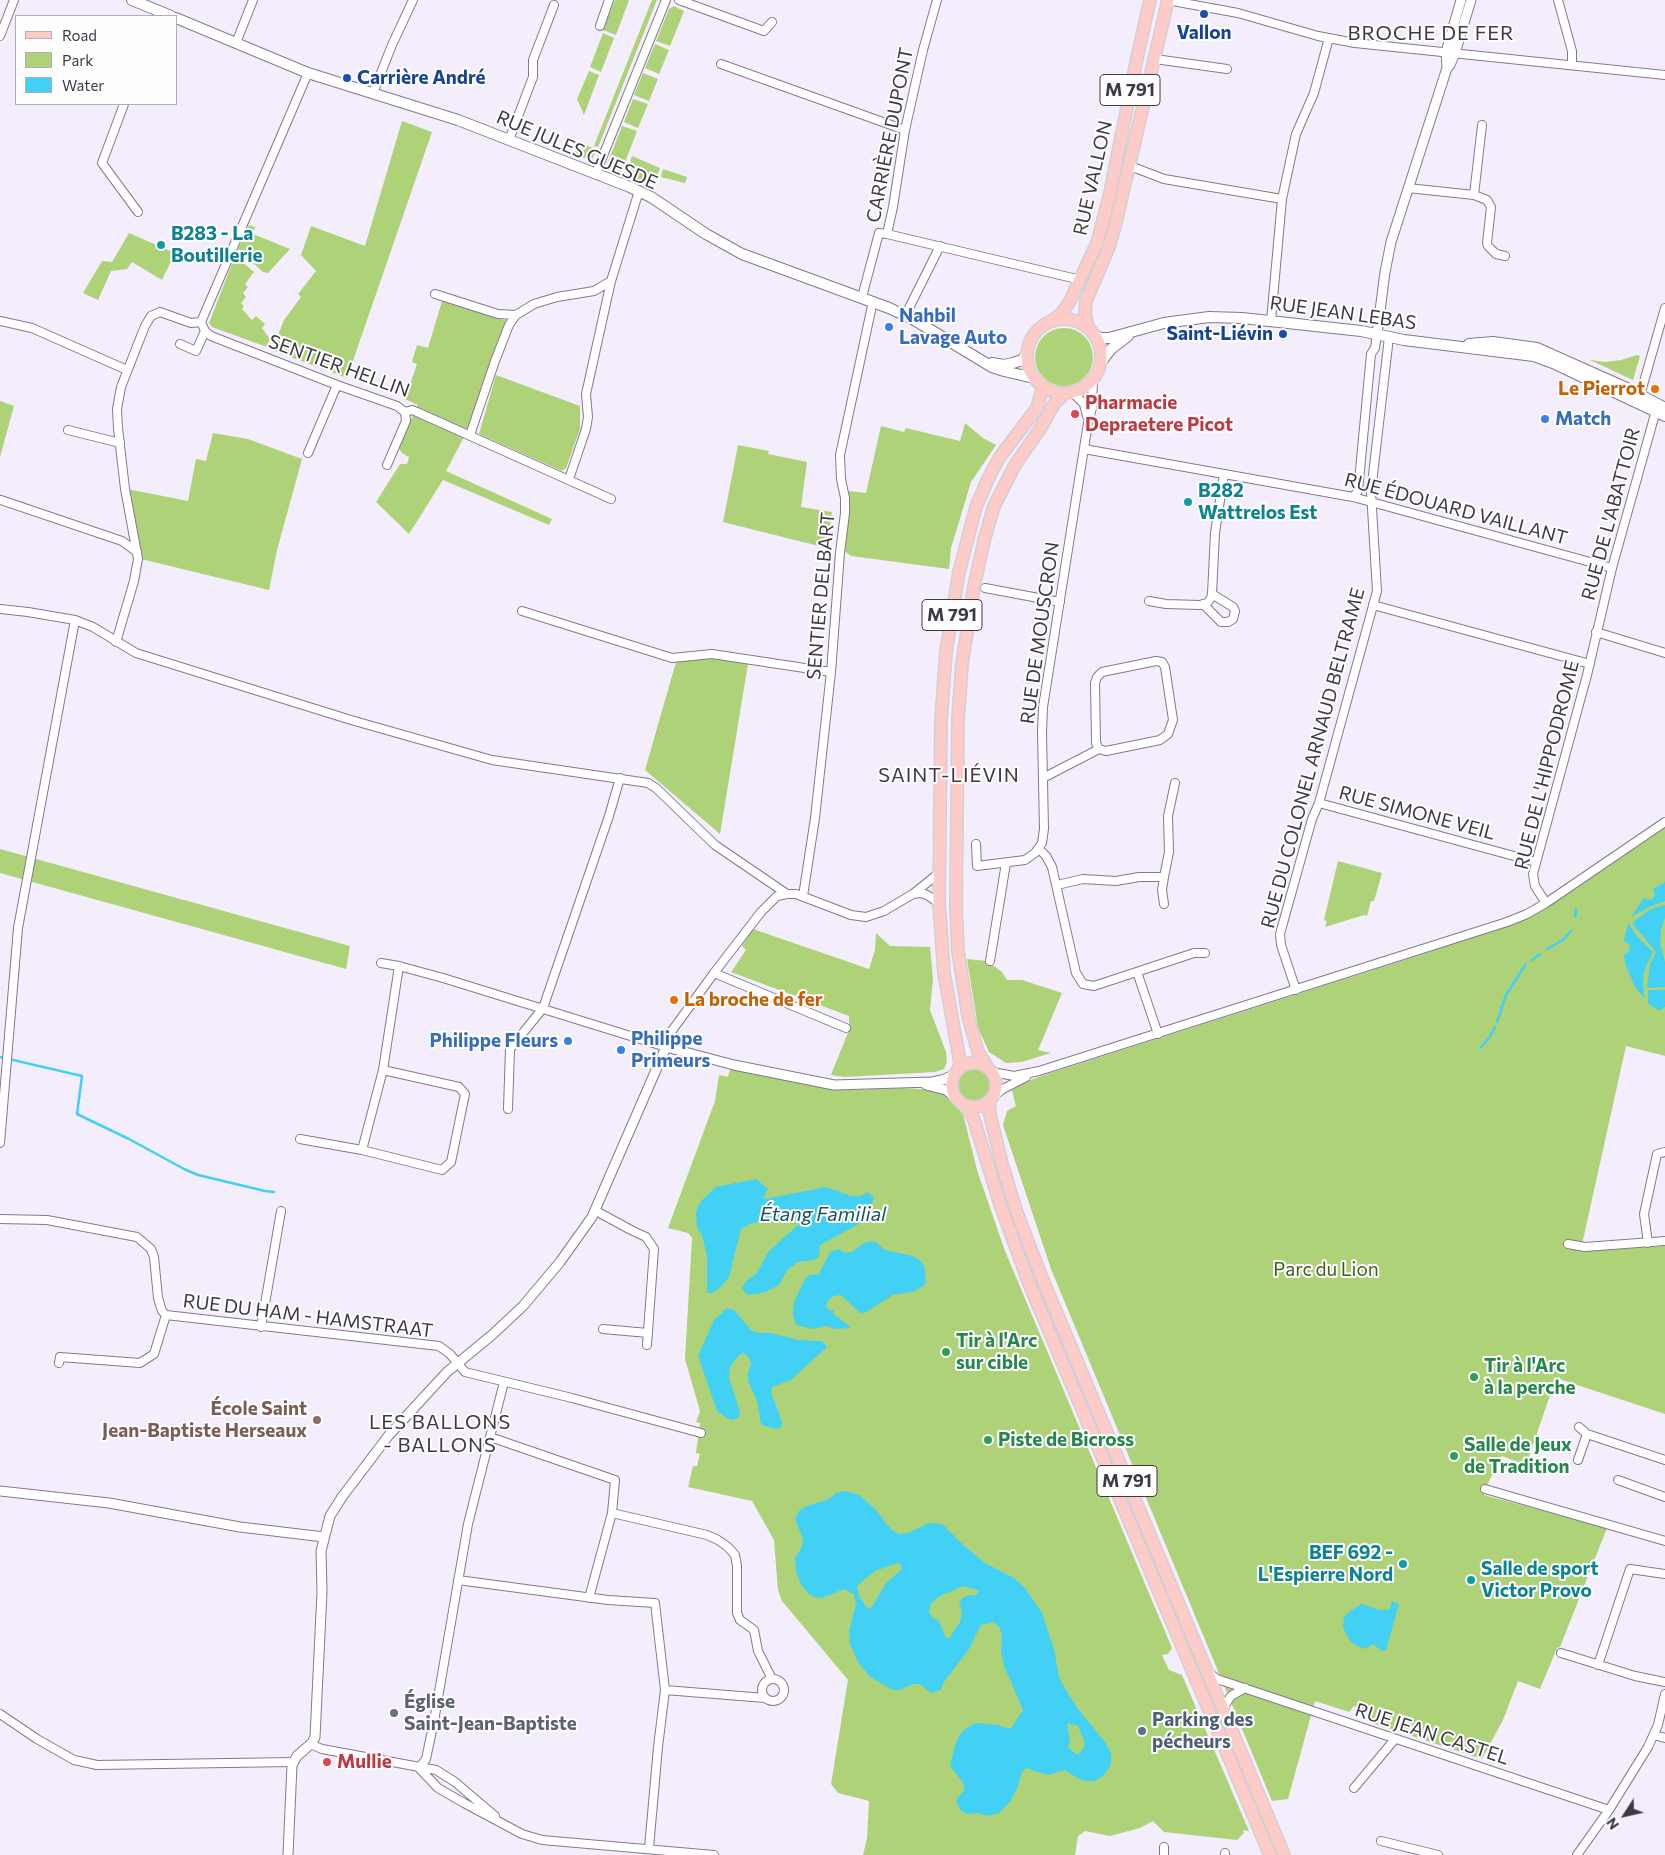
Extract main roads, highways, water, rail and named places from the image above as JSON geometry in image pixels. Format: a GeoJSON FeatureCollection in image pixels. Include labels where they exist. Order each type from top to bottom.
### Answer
{"type":"FeatureCollection","features":[{"type":"Feature","properties":{"kind":"main road"},"geometry":{"type":"LineString","coordinates":[[132,0],[157,13]]}},
{"type":"Feature","properties":{"kind":"main road","name":"RUE VALLON"},"geometry":{"type":"LineString","coordinates":[[1050,322],[1065,308],[1081,280],[1097,243],[1108,203],[1150,0]]}},
{"type":"Feature","properties":{"kind":"main road","name":"RUE VALLON"},"geometry":{"type":"LineString","coordinates":[[1091,331],[1085,313],[1086,301],[1111,241],[1168,0]]}},
{"type":"Feature","properties":{"kind":"main road","name":"RUE JULES GUESDE"},"geometry":{"type":"LineString","coordinates":[[178,19],[308,73],[458,120],[639,191],[713,239],[742,254],[873,301],[905,316],[1004,372],[1039,382]]}},
{"type":"Feature","properties":{"kind":"main road","name":"RUE JEAN LEBAS"},"geometry":{"type":"LineString","coordinates":[[1091,331],[1105,339],[1183,319],[1232,317],[1361,331],[1389,337],[1539,358],[1661,410]]}},
{"type":"Feature","properties":{"kind":"main road"},"geometry":{"type":"LineString","coordinates":[[1101,362],[1100,346],[1091,331],[1080,323],[1071,320],[1061,319],[1050,322],[1040,328],[1034,335],[1027,354],[1028,366],[1039,382],[1053,392],[1068,393],[1084,387],[1093,380],[1101,362],[1115,346],[1133,332]]}},
{"type":"Feature","properties":{"kind":"main road","name":"RUE JULES GUESDE"},"geometry":{"type":"LineString","coordinates":[[978,357],[994,364],[1004,365],[1019,361],[1027,354]]}},
{"type":"Feature","properties":{"kind":"main road","name":"M 791"},"geometry":{"type":"LineString","coordinates":[[956,1073],[960,1062],[944,974],[939,903],[943,686],[950,624],[961,563],[973,517],[986,484],[1004,451],[1037,408],[1039,382]]}},
{"type":"Feature","properties":{"kind":"main road","name":"M 791"},"geometry":{"type":"LineString","coordinates":[[990,1070],[978,1052],[968,1016],[958,951],[956,908],[958,719],[962,664],[974,586],[994,506],[1015,466],[1054,404],[1068,393]]}},
{"type":"Feature","properties":{"kind":"main road"},"geometry":{"type":"LineString","coordinates":[[972,1063],[979,1064],[990,1070],[996,1084],[990,1100],[977,1107],[968,1106],[957,1098],[952,1087],[956,1073],[962,1066],[972,1063]]}},
{"type":"Feature","properties":{"kind":"main road","name":"M 791"},"geometry":{"type":"LineString","coordinates":[[990,1100],[989,1110],[997,1147],[1029,1245],[1284,1855]]}},
{"type":"Feature","properties":{"kind":"main road","name":"M 791"},"geometry":{"type":"LineString","coordinates":[[968,1106],[1025,1273],[1270,1855]]}},
{"type":"Feature","properties":{"kind":"water"},"geometry":{"type":"Polygon","coordinates":[[[1665,882],[1665,901],[1631,917],[1644,898],[1651,900],[1655,894],[1653,889],[1665,882]]]}},
{"type":"Feature","properties":{"kind":"water"},"geometry":{"type":"Polygon","coordinates":[[[1665,905],[1665,917],[1660,943],[1665,962],[1665,987],[1647,988],[1650,965],[1656,952],[1632,923],[1651,909],[1665,905]]]}},
{"type":"Feature","properties":{"kind":"water"},"geometry":{"type":"Polygon","coordinates":[[[1628,923],[1637,936],[1653,952],[1645,969],[1643,981],[1644,998],[1635,987],[1626,966],[1624,955],[1629,951],[1630,945],[1624,941],[1628,923]]]}},
{"type":"Feature","properties":{"kind":"water"},"geometry":{"type":"Polygon","coordinates":[[[1648,990],[1665,990],[1665,1007],[1659,1011],[1648,1003],[1648,990]]]}},
{"type":"Feature","properties":{"kind":"water","name":"Étang Familial"},"geometry":{"type":"Polygon","coordinates":[[[756,1179],[768,1189],[763,1198],[765,1199],[826,1187],[851,1196],[861,1196],[867,1192],[874,1197],[868,1215],[857,1225],[820,1245],[819,1256],[813,1260],[798,1262],[788,1269],[779,1285],[763,1293],[747,1295],[742,1288],[746,1281],[756,1274],[769,1251],[798,1225],[798,1222],[794,1218],[752,1223],[741,1229],[729,1277],[721,1287],[712,1293],[707,1293],[707,1256],[702,1235],[697,1228],[696,1214],[698,1206],[716,1187],[756,1179]]]}},
{"type":"Feature","properties":{"kind":"water","name":"Étang Familial"},"geometry":{"type":"Polygon","coordinates":[[[874,1241],[885,1250],[913,1256],[921,1261],[925,1269],[926,1284],[915,1291],[893,1295],[866,1312],[860,1313],[841,1295],[829,1299],[826,1306],[830,1311],[834,1310],[833,1314],[850,1328],[835,1329],[827,1326],[813,1329],[796,1325],[793,1315],[794,1302],[805,1279],[810,1275],[819,1274],[830,1252],[838,1249],[845,1253],[852,1252],[864,1243],[874,1241]]]}},
{"type":"Feature","properties":{"kind":"water"},"geometry":{"type":"Polygon","coordinates":[[[727,1308],[734,1310],[751,1330],[758,1333],[771,1333],[799,1340],[822,1341],[827,1347],[791,1380],[772,1387],[771,1392],[782,1422],[781,1427],[778,1429],[761,1424],[757,1401],[748,1381],[751,1363],[744,1353],[739,1355],[730,1367],[729,1378],[740,1412],[738,1418],[733,1420],[727,1418],[717,1411],[698,1356],[714,1320],[727,1308]]]}},
{"type":"Feature","properties":{"kind":"water"},"geometry":{"type":"Polygon","coordinates":[[[845,1491],[859,1495],[876,1510],[889,1527],[900,1534],[908,1533],[929,1523],[942,1524],[985,1563],[1014,1578],[1024,1587],[1042,1613],[1054,1649],[1059,1677],[1064,1687],[1111,1753],[1109,1768],[1103,1776],[1095,1781],[1086,1781],[1065,1770],[1048,1775],[1026,1768],[1022,1772],[1010,1802],[999,1813],[987,1816],[978,1813],[967,1814],[960,1810],[956,1800],[964,1790],[964,1784],[950,1766],[959,1736],[966,1728],[976,1723],[998,1725],[1009,1729],[1023,1710],[1004,1666],[1001,1651],[1002,1635],[999,1626],[993,1622],[981,1625],[969,1649],[944,1682],[941,1690],[931,1693],[920,1684],[913,1684],[899,1690],[893,1690],[870,1677],[858,1662],[850,1644],[849,1631],[856,1604],[854,1594],[844,1589],[822,1598],[814,1597],[802,1586],[796,1572],[795,1558],[802,1547],[803,1539],[795,1519],[799,1511],[804,1507],[829,1499],[836,1493],[845,1491]],[[897,1563],[875,1571],[857,1586],[859,1596],[867,1608],[871,1608],[887,1582],[901,1570],[901,1565],[897,1563]],[[963,1586],[938,1597],[930,1605],[929,1612],[933,1618],[939,1621],[946,1638],[949,1638],[960,1622],[962,1611],[959,1602],[965,1596],[976,1595],[978,1590],[963,1586]],[[1067,1723],[1070,1740],[1068,1747],[1077,1755],[1083,1749],[1085,1743],[1078,1726],[1067,1723]]]}},
{"type":"Feature","properties":{"kind":"water"},"geometry":{"type":"Polygon","coordinates":[[[1392,1601],[1399,1604],[1386,1650],[1382,1651],[1373,1644],[1365,1649],[1353,1644],[1343,1627],[1344,1617],[1362,1604],[1379,1610],[1389,1610],[1392,1601]]]}},
{"type":"Feature","properties":{"kind":"waterway"},"geometry":{"type":"LineString","coordinates":[[1575,917],[1576,909]]}},
{"type":"Feature","properties":{"kind":"waterway"},"geometry":{"type":"LineString","coordinates":[[1547,949],[1563,940],[1571,931]]}},
{"type":"Feature","properties":{"kind":"waterway"},"geometry":{"type":"LineString","coordinates":[[1532,960],[1540,954]]}},
{"type":"Feature","properties":{"kind":"waterway"},"geometry":{"type":"LineString","coordinates":[[1497,1022],[1506,995],[1526,964]]}},
{"type":"Feature","properties":{"kind":"waterway"},"geometry":{"type":"LineString","coordinates":[[1480,1048],[1489,1038],[1495,1027]]}},
{"type":"Feature","properties":{"kind":"waterway"},"geometry":{"type":"LineString","coordinates":[[0,1057],[82,1076],[77,1114],[198,1175],[274,1192]]}},
{"type":"Feature","properties":{"kind":"place","name":"Vallon"},"geometry":{"type":"Point","coordinates":[1204,14]}},
{"type":"Feature","properties":{"kind":"place","name":"Carrière André"},"geometry":{"type":"Point","coordinates":[347,78]}},
{"type":"Feature","properties":{"kind":"place","name":"B283 - La Boutillerie"},"geometry":{"type":"Point","coordinates":[161,245]}},
{"type":"Feature","properties":{"kind":"place","name":"Nahbil Lavage Auto"},"geometry":{"type":"Point","coordinates":[889,327]}},
{"type":"Feature","properties":{"kind":"place","name":"Saint-Liévin"},"geometry":{"type":"Point","coordinates":[1283,334]}},
{"type":"Feature","properties":{"kind":"place","name":"Le Pierrot"},"geometry":{"type":"Point","coordinates":[1655,389]}},
{"type":"Feature","properties":{"kind":"place","name":"Pharmacie Depraetere Picot"},"geometry":{"type":"Point","coordinates":[1075,414]}},
{"type":"Feature","properties":{"kind":"place","name":"Match"},"geometry":{"type":"Point","coordinates":[1545,419]}},
{"type":"Feature","properties":{"kind":"place","name":"B282 Wattrelos Est"},"geometry":{"type":"Point","coordinates":[1188,502]}},
{"type":"Feature","properties":{"kind":"place","name":"La broche de fer"},"geometry":{"type":"Point","coordinates":[674,1000]}},
{"type":"Feature","properties":{"kind":"place","name":"Philippe Fleurs"},"geometry":{"type":"Point","coordinates":[568,1041]}},
{"type":"Feature","properties":{"kind":"place","name":"Philippe Primeurs"},"geometry":{"type":"Point","coordinates":[621,1050]}},
{"type":"Feature","properties":{"kind":"place","name":"Tir à l'Arc sur cible"},"geometry":{"type":"Point","coordinates":[946,1352]}},
{"type":"Feature","properties":{"kind":"place","name":"Tir à l'Arc à la perche"},"geometry":{"type":"Point","coordinates":[1474,1377]}},
{"type":"Feature","properties":{"kind":"place","name":"École Saint Jean-Baptiste Herseaux"},"geometry":{"type":"Point","coordinates":[317,1420]}},
{"type":"Feature","properties":{"kind":"place","name":"Piste de Bicross"},"geometry":{"type":"Point","coordinates":[988,1440]}},
{"type":"Feature","properties":{"kind":"place","name":"Salle de Jeux de Tradition"},"geometry":{"type":"Point","coordinates":[1454,1456]}},
{"type":"Feature","properties":{"kind":"place","name":"BEF 692 - L'Espierre Nord"},"geometry":{"type":"Point","coordinates":[1403,1564]}},
{"type":"Feature","properties":{"kind":"place","name":"Salle de sport Victor Provo"},"geometry":{"type":"Point","coordinates":[1471,1580]}},
{"type":"Feature","properties":{"kind":"place","name":"Église Saint-Jean-Baptiste"},"geometry":{"type":"Point","coordinates":[394,1713]}},
{"type":"Feature","properties":{"kind":"place","name":"Parking des pécheurs"},"geometry":{"type":"Point","coordinates":[1142,1731]}},
{"type":"Feature","properties":{"kind":"place","name":"Mullie"},"geometry":{"type":"Point","coordinates":[327,1762]}},
{"type":"Feature","properties":{"kind":"district","name":"BROCHE DE FER"},"geometry":{"type":"Point","coordinates":[1431,33]}},
{"type":"Feature","properties":{"kind":"district","name":"SAINT-LIÉVIN"},"geometry":{"type":"Point","coordinates":[949,775]}},
{"type":"Feature","properties":{"kind":"district","name":"LES BALLONS - BALLONS"},"geometry":{"type":"Point","coordinates":[440,1434]}},
{"type":"Feature","properties":{"kind":"park label","name":"Parc du Lion"},"geometry":{"type":"Point","coordinates":[1326,1270]}}]}
